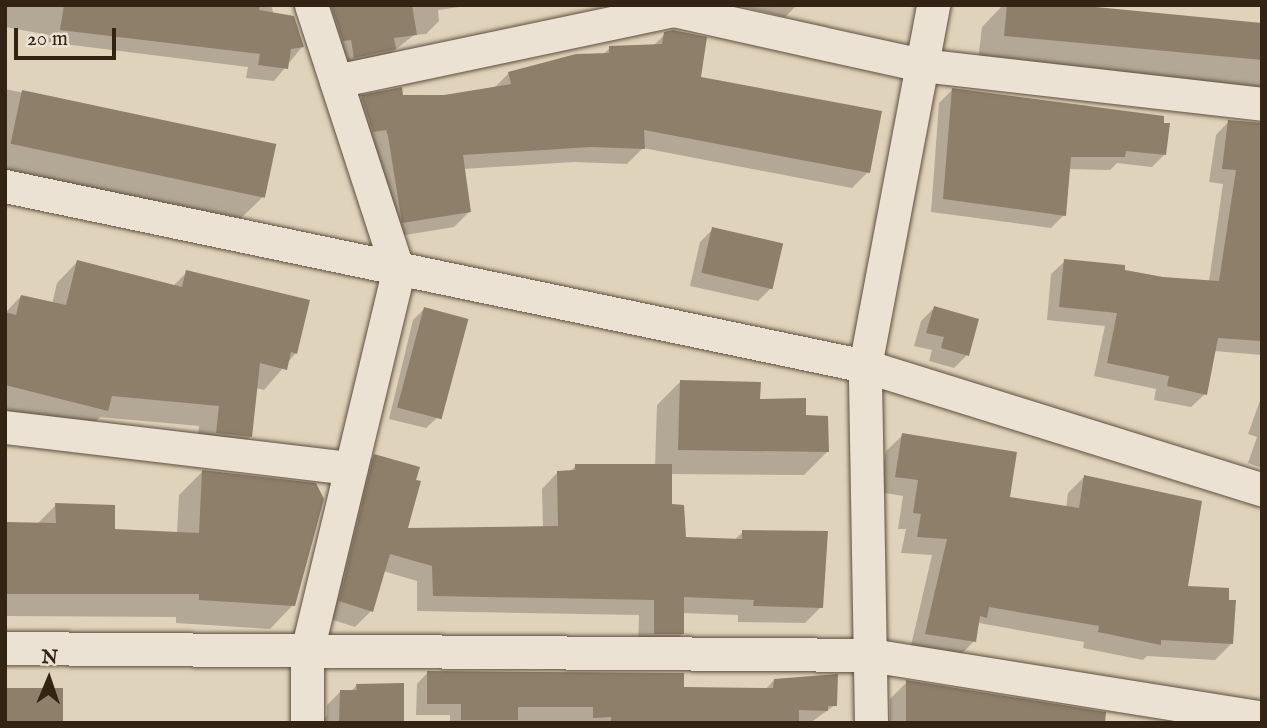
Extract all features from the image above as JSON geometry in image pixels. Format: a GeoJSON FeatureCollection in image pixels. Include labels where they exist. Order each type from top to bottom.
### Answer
{"type":"FeatureCollection","features":[{"type":"Feature","properties":{"kind":"street"},"geometry":{"type":"LineString","coordinates":[[307,723],[307,651],[398,271],[311,5]]}},
{"type":"Feature","properties":{"kind":"street"},"geometry":{"type":"LineString","coordinates":[[871,723],[865,366],[933,5]]}},
{"type":"Feature","properties":{"kind":"street"},"geometry":{"type":"LineString","coordinates":[[336,81],[672,8],[921,65],[1262,104]]}},
{"type":"Feature","properties":{"kind":"street"},"geometry":{"type":"LineString","coordinates":[[5,187],[398,271],[865,366],[1262,490]]}},
{"type":"Feature","properties":{"kind":"street"},"geometry":{"type":"LineString","coordinates":[[5,427],[351,468]]}},
{"type":"Feature","properties":{"kind":"street"},"geometry":{"type":"LineString","coordinates":[[5,648],[870,655],[1262,718]]}},
{"type":"Feature","properties":{"kind":"building"},"geometry":{"type":"Polygon","coordinates":[[[64,5],[260,5],[259,10],[294,16],[304,47],[291,49],[288,69],[258,65],[260,54],[60,30],[64,5]]]}},
{"type":"Feature","properties":{"kind":"building"},"geometry":{"type":"Polygon","coordinates":[[[331,5],[412,5],[417,35],[394,38],[396,49],[354,58],[351,40],[343,41],[331,5]]]}},
{"type":"Feature","properties":{"kind":"building"},"geometry":{"type":"Polygon","coordinates":[[[1007,5],[1075,5],[1262,23],[1262,60],[1004,36],[1007,5]]]}},
{"type":"Feature","properties":{"kind":"building"},"geometry":{"type":"Polygon","coordinates":[[[673,30],[707,37],[701,77],[882,111],[870,173],[644,130],[645,149],[591,147],[463,155],[471,212],[402,223],[388,136],[386,130],[373,132],[361,95],[402,87],[403,95],[444,95],[511,84],[508,72],[576,54],[609,53],[609,46],[662,44],[664,32],[673,30]]]}},
{"type":"Feature","properties":{"kind":"building"},"geometry":{"type":"Polygon","coordinates":[[[952,88],[1164,116],[1164,123],[1170,123],[1166,155],[1126,151],[1125,157],[1071,157],[1066,216],[943,199],[952,88]]]}},
{"type":"Feature","properties":{"kind":"building"},"geometry":{"type":"Polygon","coordinates":[[[22,90],[276,144],[265,198],[11,144],[22,90]]]}},
{"type":"Feature","properties":{"kind":"building"},"geometry":{"type":"Polygon","coordinates":[[[1228,120],[1262,123],[1262,341],[1218,338],[1207,395],[1167,386],[1169,376],[1107,363],[1117,313],[1059,307],[1064,259],[1125,265],[1125,270],[1163,277],[1219,281],[1236,170],[1222,169],[1228,120]]]}},
{"type":"Feature","properties":{"kind":"building"},"geometry":{"type":"Polygon","coordinates":[[[712,227],[783,243],[773,289],[701,273],[712,227]]]}},
{"type":"Feature","properties":{"kind":"building"},"geometry":{"type":"Polygon","coordinates":[[[77,260],[182,287],[186,270],[310,300],[297,354],[291,352],[287,370],[260,363],[252,437],[216,433],[219,406],[112,396],[108,411],[5,385],[5,312],[16,315],[21,295],[66,305],[77,260]]]}},
{"type":"Feature","properties":{"kind":"building"},"geometry":{"type":"Polygon","coordinates":[[[934,306],[979,319],[969,356],[941,348],[944,337],[926,333],[934,306]]]}},
{"type":"Feature","properties":{"kind":"building"},"geometry":{"type":"Polygon","coordinates":[[[424,307],[468,319],[442,419],[397,407],[424,307]]]}},
{"type":"Feature","properties":{"kind":"building"},"geometry":{"type":"Polygon","coordinates":[[[680,380],[761,382],[760,399],[806,398],[806,415],[828,416],[829,452],[678,450],[680,380]]]}},
{"type":"Feature","properties":{"kind":"building"},"geometry":{"type":"Polygon","coordinates":[[[902,433],[1017,452],[1010,497],[1079,508],[1084,475],[1202,501],[1188,586],[1229,588],[1229,600],[1236,600],[1233,644],[1161,640],[1161,645],[1098,632],[1099,626],[989,607],[987,618],[980,616],[976,642],[925,634],[947,539],[917,537],[921,514],[913,513],[918,480],[895,477],[902,433]]]}},
{"type":"Feature","properties":{"kind":"building"},"geometry":{"type":"Polygon","coordinates":[[[374,454],[420,467],[416,480],[421,481],[408,528],[558,526],[557,471],[575,470],[575,464],[672,464],[672,504],[684,505],[686,537],[742,539],[742,530],[828,531],[823,608],[753,606],[754,600],[684,597],[684,634],[654,634],[654,600],[433,596],[432,566],[390,554],[373,612],[339,601],[374,454]]]}},
{"type":"Feature","properties":{"kind":"building"},"geometry":{"type":"Polygon","coordinates":[[[202,470],[316,483],[324,499],[295,606],[199,600],[199,594],[5,594],[5,522],[56,523],[55,503],[115,505],[115,529],[199,533],[202,470]]]}},
{"type":"Feature","properties":{"kind":"building"},"geometry":{"type":"Polygon","coordinates":[[[427,671],[684,673],[684,687],[773,688],[774,679],[838,674],[837,706],[828,706],[828,711],[799,710],[799,723],[611,723],[611,717],[593,718],[593,707],[518,707],[518,720],[461,720],[461,704],[427,704],[427,671]]]}},
{"type":"Feature","properties":{"kind":"building"},"geometry":{"type":"Polygon","coordinates":[[[906,680],[1106,712],[1105,723],[906,723],[906,680]]]}},
{"type":"Feature","properties":{"kind":"building"},"geometry":{"type":"Polygon","coordinates":[[[404,683],[404,723],[339,723],[340,690],[357,690],[356,684],[404,683]]]}},
{"type":"Feature","properties":{"kind":"building"},"geometry":{"type":"Polygon","coordinates":[[[5,688],[63,688],[63,723],[5,723],[5,688]]]}}]}
